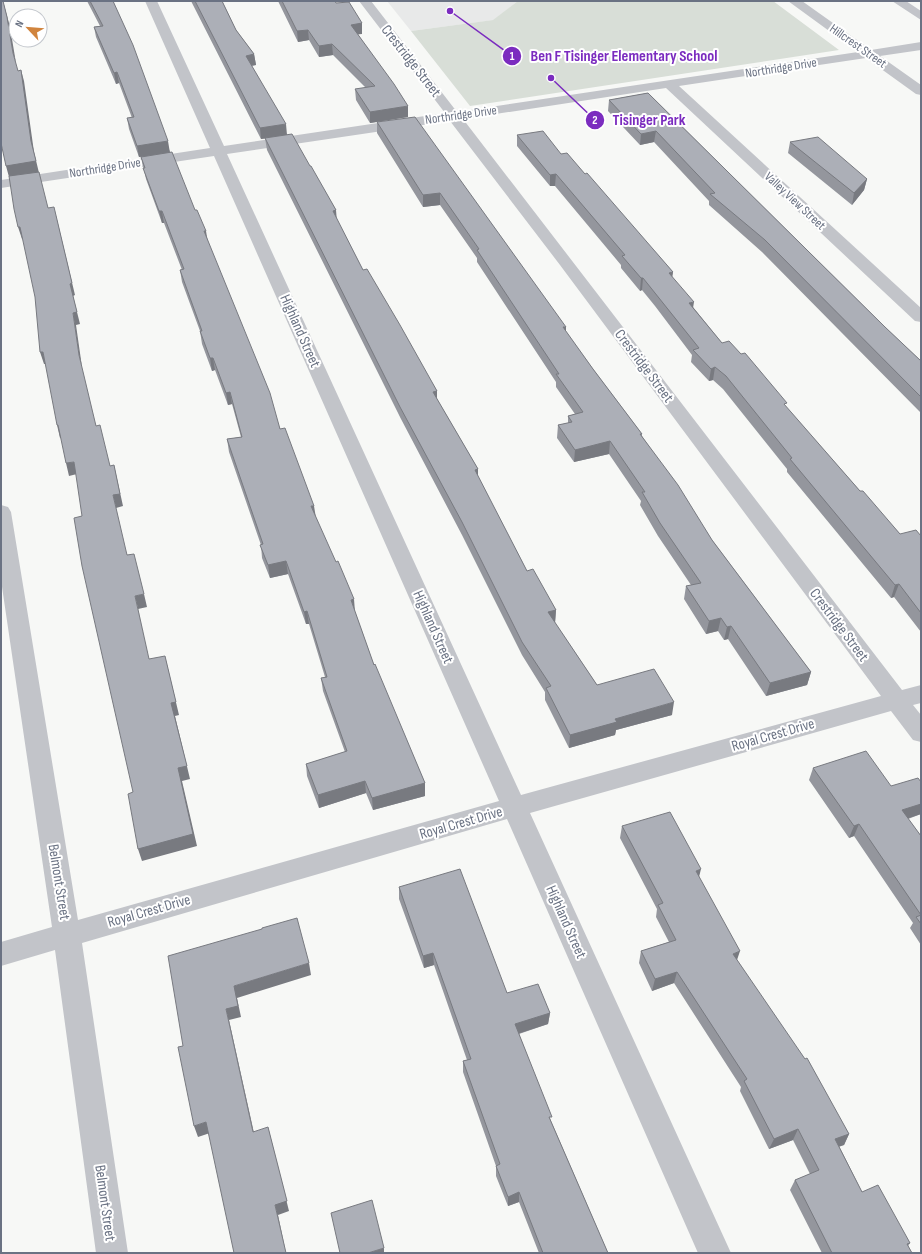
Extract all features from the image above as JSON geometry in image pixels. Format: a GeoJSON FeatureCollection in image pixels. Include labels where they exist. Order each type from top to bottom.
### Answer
{"type":"FeatureCollection","features":[{"type":"Feature","properties":{"kind":"street","name":"Highland Street"},"geometry":{"type":"LineString","coordinates":[[151,1],[715,1253]]}},
{"type":"Feature","properties":{"kind":"street","name":"Crestridge Street"},"geometry":{"type":"LineString","coordinates":[[365,1],[454,116],[921,733]]}},
{"type":"Feature","properties":{"kind":"street","name":"Hillcrest Street"},"geometry":{"type":"LineString","coordinates":[[794,1],[921,91]]}},
{"type":"Feature","properties":{"kind":"street"},"geometry":{"type":"LineString","coordinates":[[898,1],[921,16]]}},
{"type":"Feature","properties":{"kind":"street","name":"Northridge Drive"},"geometry":{"type":"LineString","coordinates":[[1,184],[670,85],[921,46]]}},
{"type":"Feature","properties":{"kind":"street","name":"Valley View Street"},"geometry":{"type":"LineString","coordinates":[[670,85],[921,317]]}},
{"type":"Feature","properties":{"kind":"street","name":"Belmont Street"},"geometry":{"type":"LineString","coordinates":[[1,512],[67,935],[112,1253]]}},
{"type":"Feature","properties":{"kind":"street","name":"Royal Crest Drive"},"geometry":{"type":"LineString","coordinates":[[1,954],[514,807],[921,694]]}},
{"type":"Feature","properties":{"kind":"shaded area"},"geometry":{"type":"Polygon","coordinates":[[[387,1],[518,1],[494,20],[411,31],[387,1]]]}},
{"type":"Feature","properties":{"kind":"shaded area"},"geometry":{"type":"Polygon","coordinates":[[[518,1],[773,1],[839,50],[470,106],[411,31],[493,20],[518,1]]]}},
{"type":"Feature","properties":{"kind":"building"},"geometry":{"type":"Polygon","coordinates":[[[1,1],[3,1],[8,23],[8,48],[12,48],[18,71],[21,70],[31,141],[36,161],[6,166],[1,143],[1,1]]]}},
{"type":"Feature","properties":{"kind":"building"},"geometry":{"type":"Polygon","coordinates":[[[90,1],[113,1],[133,45],[168,141],[137,146],[127,118],[134,117],[117,72],[114,73],[94,27],[103,26],[90,1]]]}},
{"type":"Feature","properties":{"kind":"building"},"geometry":{"type":"Polygon","coordinates":[[[195,1],[222,1],[236,30],[254,54],[246,56],[286,124],[260,128],[195,1]]]}},
{"type":"Feature","properties":{"kind":"building"},"geometry":{"type":"Polygon","coordinates":[[[282,1],[349,2],[362,23],[351,25],[394,84],[408,106],[370,112],[355,89],[375,86],[332,44],[319,46],[308,30],[297,31],[282,1]]]}},
{"type":"Feature","properties":{"kind":"building"},"geometry":{"type":"Polygon","coordinates":[[[648,93],[921,361],[921,397],[765,240],[710,194],[715,193],[656,131],[641,134],[609,100],[648,93]]]}},
{"type":"Feature","properties":{"kind":"building"},"geometry":{"type":"Polygon","coordinates":[[[415,117],[566,327],[563,327],[593,369],[678,485],[712,540],[811,672],[770,683],[731,626],[727,627],[721,618],[709,621],[686,586],[701,583],[660,523],[642,492],[645,492],[610,441],[575,450],[558,425],[572,422],[568,416],[583,412],[556,374],[559,374],[477,250],[479,249],[440,193],[423,195],[377,122],[415,117]]]}},
{"type":"Feature","properties":{"kind":"building"},"geometry":{"type":"Polygon","coordinates":[[[543,131],[561,154],[567,153],[585,174],[587,173],[673,272],[669,273],[694,302],[689,303],[722,343],[729,341],[741,354],[745,353],[787,403],[784,404],[860,491],[863,491],[900,534],[916,530],[921,536],[921,613],[899,584],[895,585],[790,459],[792,458],[726,376],[715,367],[711,369],[693,350],[699,348],[643,278],[641,278],[622,256],[625,255],[556,174],[550,175],[517,135],[543,131]]]}},
{"type":"Feature","properties":{"kind":"building"},"geometry":{"type":"Polygon","coordinates":[[[292,134],[336,210],[333,211],[363,270],[367,269],[437,391],[433,392],[478,469],[475,470],[527,571],[533,569],[556,610],[548,612],[597,685],[654,669],[674,702],[615,719],[617,722],[570,735],[546,688],[551,686],[522,642],[462,522],[400,407],[265,138],[292,134]]]}},
{"type":"Feature","properties":{"kind":"building"},"geometry":{"type":"Polygon","coordinates":[[[818,137],[867,179],[854,193],[790,142],[818,137]]]}},
{"type":"Feature","properties":{"kind":"building"},"geometry":{"type":"Polygon","coordinates":[[[172,152],[195,210],[197,210],[206,231],[204,231],[270,393],[280,429],[285,428],[314,506],[311,506],[336,562],[338,561],[354,599],[351,600],[374,665],[375,664],[425,783],[372,798],[365,781],[318,795],[306,764],[347,751],[321,678],[327,677],[307,611],[304,612],[286,561],[268,565],[260,545],[263,544],[227,439],[242,437],[230,392],[226,393],[213,358],[210,358],[180,270],[184,269],[162,211],[159,211],[143,168],[145,168],[141,157],[172,152]]]}},
{"type":"Feature","properties":{"kind":"building"},"geometry":{"type":"Polygon","coordinates":[[[39,172],[48,208],[54,207],[72,283],[70,284],[77,312],[73,313],[79,355],[96,426],[100,425],[110,466],[114,465],[120,494],[113,495],[127,555],[134,554],[144,594],[135,596],[149,659],[165,656],[176,702],[171,703],[187,766],[178,768],[193,834],[138,849],[128,794],[133,792],[82,566],[74,518],[82,516],[74,462],[66,463],[43,352],[40,352],[35,297],[20,227],[18,227],[14,209],[9,176],[39,172]]]}},
{"type":"Feature","properties":{"kind":"building"},"geometry":{"type":"Polygon","coordinates":[[[866,751],[891,786],[918,778],[921,782],[921,804],[902,810],[921,836],[921,915],[859,824],[854,826],[813,768],[866,751]]]}},
{"type":"Feature","properties":{"kind":"building"},"geometry":{"type":"Polygon","coordinates":[[[670,812],[701,869],[696,871],[740,951],[733,954],[805,1059],[807,1058],[849,1134],[835,1139],[862,1192],[878,1185],[910,1243],[907,1244],[912,1253],[832,1253],[795,1180],[819,1170],[798,1129],[774,1139],[744,1081],[747,1079],[677,972],[655,979],[641,951],[676,940],[658,905],[663,903],[622,826],[670,812]]]}},
{"type":"Feature","properties":{"kind":"building"},"geometry":{"type":"Polygon","coordinates":[[[460,869],[507,993],[538,984],[550,1013],[515,1024],[552,1117],[549,1117],[608,1253],[543,1253],[519,1192],[508,1197],[496,1166],[500,1164],[463,1061],[471,1059],[433,953],[423,956],[399,887],[460,869]]]}},
{"type":"Feature","properties":{"kind":"building"},"geometry":{"type":"Polygon","coordinates":[[[921,915],[921,924],[916,917],[921,915]]]}},
{"type":"Feature","properties":{"kind":"building"},"geometry":{"type":"Polygon","coordinates":[[[297,918],[309,963],[234,986],[238,1006],[226,1009],[253,1132],[268,1127],[287,1201],[275,1205],[286,1253],[234,1253],[206,1122],[194,1126],[178,1047],[183,1046],[168,956],[297,918]]]}},
{"type":"Feature","properties":{"kind":"building"},"geometry":{"type":"Polygon","coordinates":[[[372,1200],[384,1248],[368,1253],[340,1253],[331,1213],[372,1200]]]}},
{"type":"Feature","properties":{"kind":"place","name":"Ben F Tisinger Elementary School"},"geometry":{"type":"Point","coordinates":[450,11]}},
{"type":"Feature","properties":{"kind":"place","name":"Tisinger Park"},"geometry":{"type":"Point","coordinates":[551,78]}}]}
